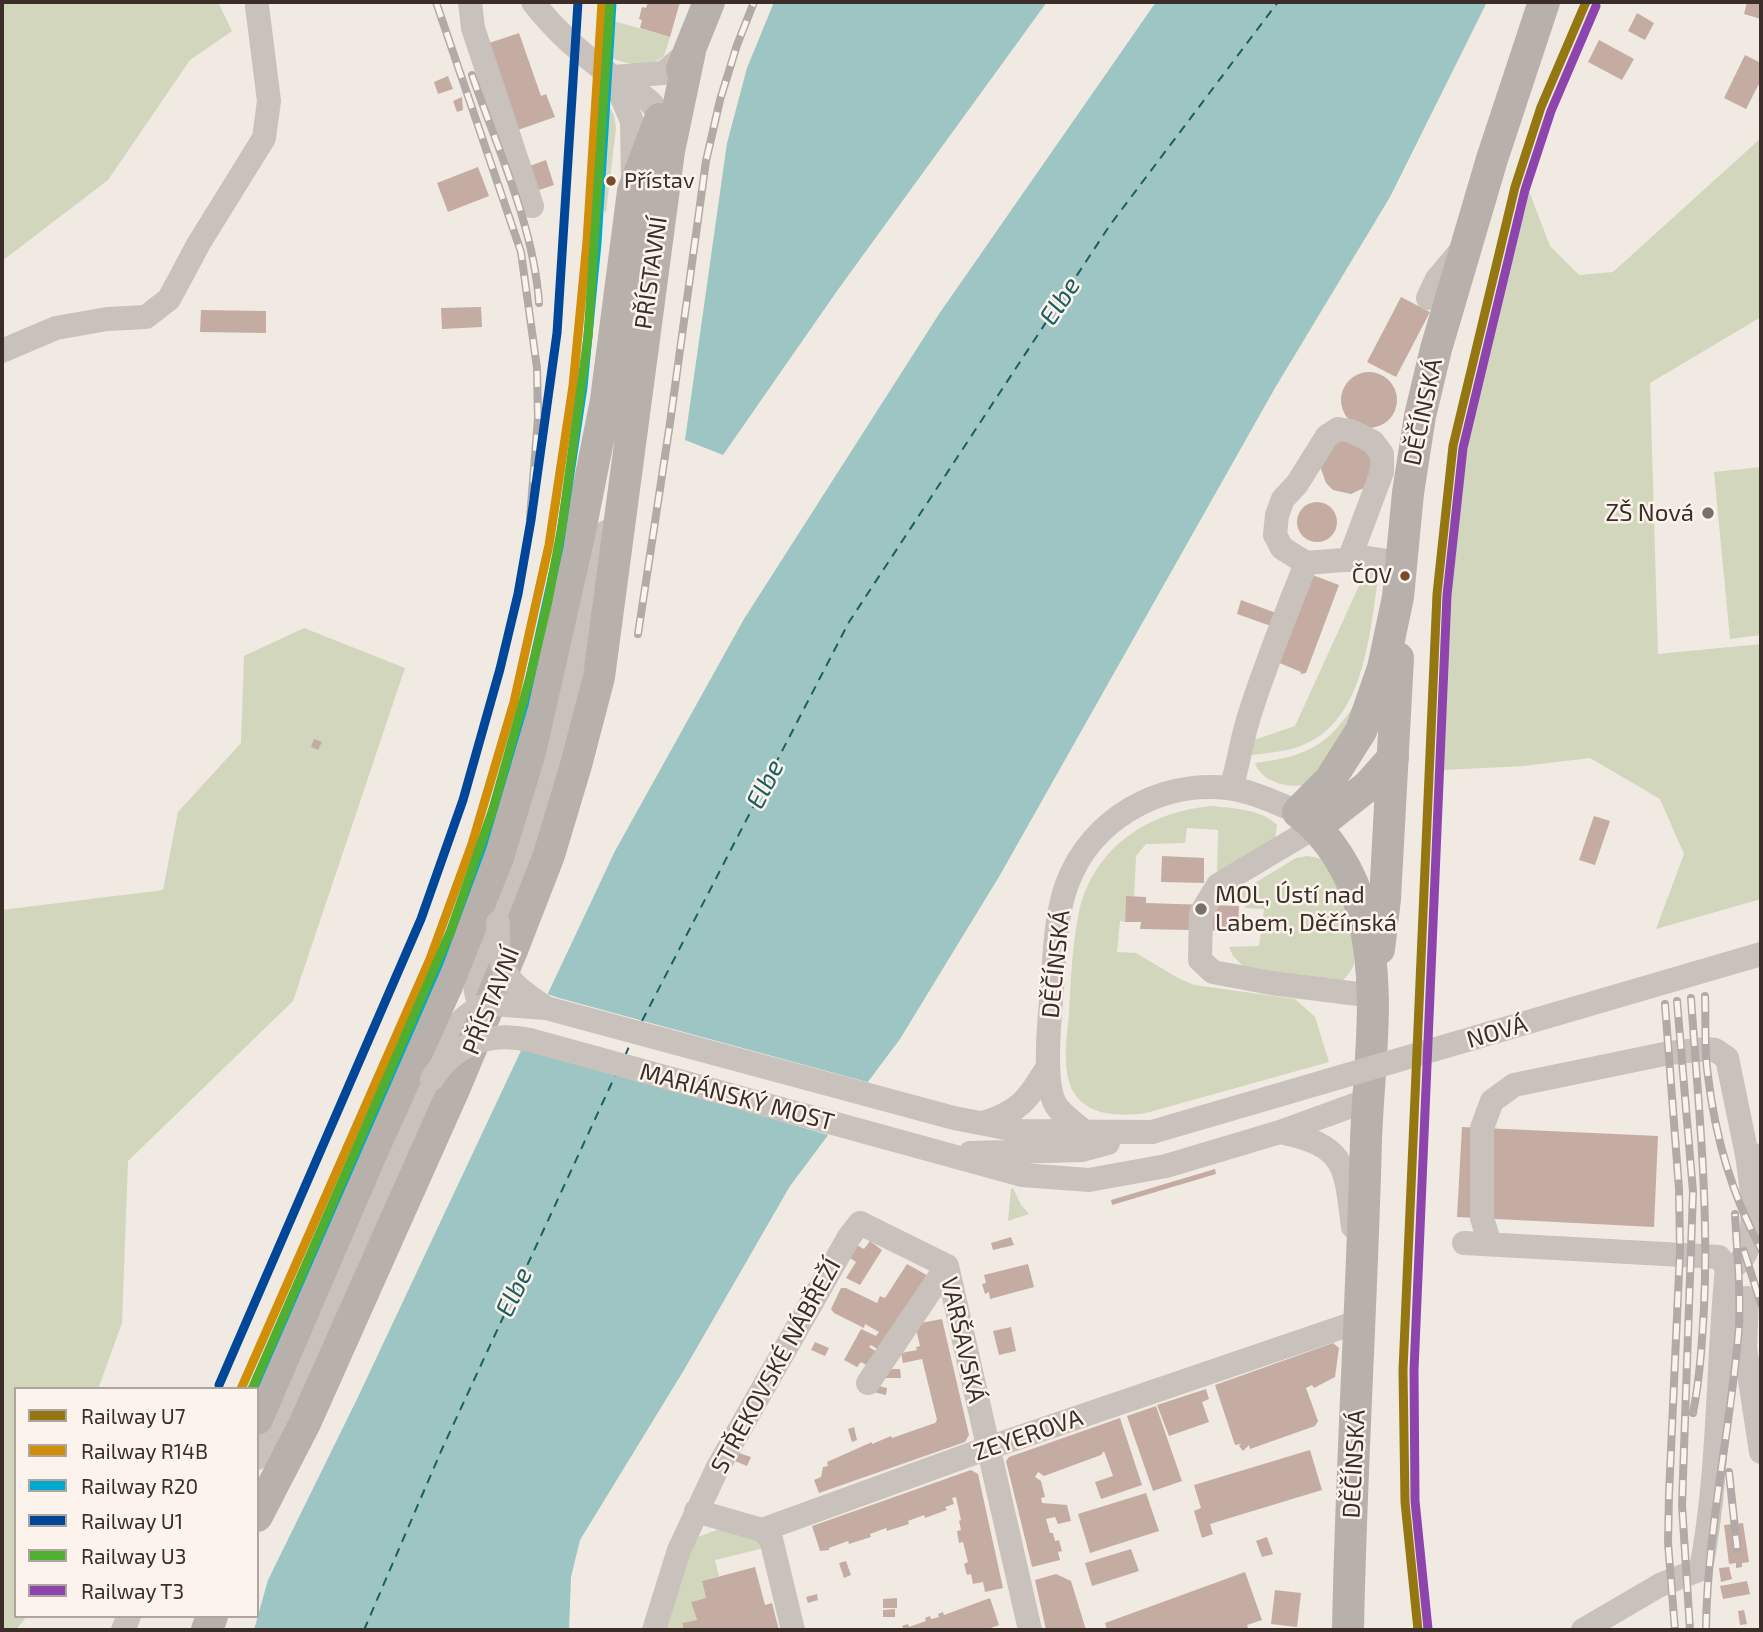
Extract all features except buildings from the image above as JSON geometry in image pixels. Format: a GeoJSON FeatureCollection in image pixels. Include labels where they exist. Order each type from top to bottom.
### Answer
{"type":"FeatureCollection","features":[{"type":"Feature","properties":{"kind":"main road","name":"PŘÍSTAVNÍ"},"geometry":{"type":"LineString","coordinates":[[259,1414],[446,988],[498,857],[530,752],[552,664],[606,400],[633,191],[709,2]]}},
{"type":"Feature","properties":{"kind":"main road","name":"DĚČÍNSKÁ"},"geometry":{"type":"LineString","coordinates":[[1348,1630],[1367,1100],[1374,990],[1362,911],[1351,881],[1308,819],[1361,731],[1383,668],[1398,597],[1420,416],[1436,349],[1508,107],[1544,2]]}},
{"type":"Feature","properties":{"kind":"main road","name":"PŘÍSTAVNÍ"},"geometry":{"type":"LineString","coordinates":[[259,1512],[305,1423],[456,1087],[549,855],[576,765],[598,677],[669,151],[690,51]]}},
{"type":"Feature","properties":{"kind":"main road"},"geometry":{"type":"LineString","coordinates":[[1374,990],[1385,899],[1398,597]]}},
{"type":"Feature","properties":{"kind":"main road"},"geometry":{"type":"LineString","coordinates":[[1308,819],[1368,786],[1393,758]]}},
{"type":"Feature","properties":{"kind":"street"},"geometry":{"type":"LineString","coordinates":[[470,2],[473,28],[532,206]]}},
{"type":"Feature","properties":{"kind":"street"},"geometry":{"type":"LineString","coordinates":[[533,2],[548,13],[613,77],[649,101],[661,117],[669,151]]}},
{"type":"Feature","properties":{"kind":"street"},"geometry":{"type":"LineString","coordinates":[[2,351],[56,328],[107,319],[146,317],[169,299],[199,243],[264,138],[269,101],[257,6]]}},
{"type":"Feature","properties":{"kind":"street"},"geometry":{"type":"LineString","coordinates":[[613,77],[663,73],[690,51]]}},
{"type":"Feature","properties":{"kind":"street"},"geometry":{"type":"LineString","coordinates":[[613,77],[632,121],[633,191]]}},
{"type":"Feature","properties":{"kind":"street"},"geometry":{"type":"LineString","coordinates":[[1429,298],[1437,279],[1468,243]]}},
{"type":"Feature","properties":{"kind":"street","name":"PŘÍSTAVNÍ"},"geometry":{"type":"LineString","coordinates":[[574,668],[594,536],[606,400]]}},
{"type":"Feature","properties":{"kind":"street"},"geometry":{"type":"LineString","coordinates":[[1349,560],[1382,472],[1382,454],[1373,442],[1351,430],[1338,429],[1327,436],[1297,484],[1283,499],[1277,515],[1275,535],[1282,548],[1306,563],[1349,560],[1368,558],[1401,563]]}},
{"type":"Feature","properties":{"kind":"street","name":"PŘÍSTAVNÍ"},"geometry":{"type":"LineString","coordinates":[[498,923],[527,842],[627,454]]}},
{"type":"Feature","properties":{"kind":"street"},"geometry":{"type":"LineString","coordinates":[[1231,789],[1247,723],[1270,654],[1306,563]]}},
{"type":"Feature","properties":{"kind":"street","name":"DĚČÍNSKÁ"},"geometry":{"type":"LineString","coordinates":[[1086,1133],[1056,1107],[1047,1068],[1056,932],[1068,883],[1089,846],[1124,811],[1183,788],[1231,789],[1308,819]]}},
{"type":"Feature","properties":{"kind":"street"},"geometry":{"type":"LineString","coordinates":[[1308,819],[1218,885],[1201,914],[1199,960],[1213,972],[1270,983],[1374,990]]}},
{"type":"Feature","properties":{"kind":"street"},"geometry":{"type":"LineString","coordinates":[[259,1454],[289,1400],[432,1079],[447,1036],[461,1020],[481,1007],[474,988],[474,977],[483,950],[498,923]]}},
{"type":"Feature","properties":{"kind":"street","name":"MARIÁNSKÝ MOST"},"geometry":{"type":"LineString","coordinates":[[498,923],[497,949],[503,970],[525,994],[546,1008]]}},
{"type":"Feature","properties":{"kind":"street","name":"NOVÁ"},"geometry":{"type":"LineString","coordinates":[[945,1154],[1082,1150],[1152,1132],[1761,954]]}},
{"type":"Feature","properties":{"kind":"street","name":"MARIÁNSKÝ MOST"},"geometry":{"type":"LineString","coordinates":[[481,1007],[493,1004],[546,1008],[954,1118]]}},
{"type":"Feature","properties":{"kind":"street","name":"MARIÁNSKÝ MOST"},"geometry":{"type":"LineString","coordinates":[[481,1007],[503,1026],[530,1040]]}},
{"type":"Feature","properties":{"kind":"street","name":"MARIÁNSKÝ MOST"},"geometry":{"type":"LineString","coordinates":[[432,1079],[446,1060],[476,1041],[503,1036],[530,1040],[945,1154]]}},
{"type":"Feature","properties":{"kind":"street"},"geometry":{"type":"LineString","coordinates":[[1490,1244],[1482,1219],[1482,1128],[1492,1101],[1514,1085],[1669,1053],[1707,1049],[1727,1058],[1754,1155],[1760,1229],[1746,1260],[1738,1267],[1727,1268]]}},
{"type":"Feature","properties":{"kind":"street","name":"DĚČÍNSKÁ"},"geometry":{"type":"LineString","coordinates":[[983,1123],[1007,1116],[1032,1093],[1047,1068]]}},
{"type":"Feature","properties":{"kind":"street"},"geometry":{"type":"LineString","coordinates":[[945,1154],[1022,1175],[1089,1180],[1166,1166],[1280,1132],[1367,1100]]}},
{"type":"Feature","properties":{"kind":"street","name":"NOVÁ"},"geometry":{"type":"LineString","coordinates":[[954,1118],[1021,1131],[1152,1132]]}},
{"type":"Feature","properties":{"kind":"street","name":"DĚČÍNSKÁ"},"geometry":{"type":"LineString","coordinates":[[1280,1132],[1302,1137],[1328,1149],[1346,1173],[1361,1309]]}},
{"type":"Feature","properties":{"kind":"street","name":"VARŠAVSKÁ"},"geometry":{"type":"LineString","coordinates":[[860,1223],[947,1266],[1029,1630]]}},
{"type":"Feature","properties":{"kind":"street","name":"STŘEKOVSKÉ NÁBŘEŽÍ"},"geometry":{"type":"LineString","coordinates":[[654,1630],[678,1550],[696,1511],[743,1423],[849,1237],[860,1223]]}},
{"type":"Feature","properties":{"kind":"street"},"geometry":{"type":"LineString","coordinates":[[1464,1243],[1720,1257],[1727,1268],[1708,1536],[1701,1569],[1660,1585],[1583,1630]]}},
{"type":"Feature","properties":{"kind":"street"},"geometry":{"type":"LineString","coordinates":[[868,1383],[947,1266]]}},
{"type":"Feature","properties":{"kind":"street"},"geometry":{"type":"LineString","coordinates":[[1722,1313],[1739,1300],[1754,1295],[1745,1348],[1761,1452]]}},
{"type":"Feature","properties":{"kind":"street","name":"ZEYEROVA"},"geometry":{"type":"LineString","coordinates":[[762,1530],[1361,1309]]}},
{"type":"Feature","properties":{"kind":"street"},"geometry":{"type":"LineString","coordinates":[[259,1489],[289,1400]]}},
{"type":"Feature","properties":{"kind":"street"},"geometry":{"type":"LineString","coordinates":[[696,1511],[762,1530],[771,1539],[793,1630]]}},
{"type":"Feature","properties":{"kind":"green space"},"geometry":{"type":"Polygon","coordinates":[[[2,2],[218,2],[232,31],[190,60],[108,180],[2,261],[2,2]]]}},
{"type":"Feature","properties":{"kind":"green space"},"geometry":{"type":"Polygon","coordinates":[[[610,20],[670,37],[664,56],[643,64],[628,63],[607,56],[610,20]]]}},
{"type":"Feature","properties":{"kind":"green space"},"geometry":{"type":"Polygon","coordinates":[[[604,96],[614,115],[616,128],[606,213],[596,200],[604,96]]]}},
{"type":"Feature","properties":{"kind":"green space"},"geometry":{"type":"Polygon","coordinates":[[[1761,138],[1761,317],[1650,383],[1658,654],[1761,644],[1761,899],[1656,929],[1684,854],[1660,799],[1590,758],[1524,766],[1443,770],[1450,610],[1461,490],[1472,417],[1486,352],[1529,191],[1550,246],[1579,275],[1613,272],[1761,138]]]}},
{"type":"Feature","properties":{"kind":"green space"},"geometry":{"type":"Polygon","coordinates":[[[1761,467],[1761,635],[1730,639],[1714,472],[1761,467]]]}},
{"type":"Feature","properties":{"kind":"green space"},"geometry":{"type":"Polygon","coordinates":[[[1368,566],[1379,573],[1367,649],[1350,699],[1337,720],[1319,737],[1295,748],[1252,755],[1251,741],[1295,726],[1368,566]]]}},
{"type":"Feature","properties":{"kind":"green space"},"geometry":{"type":"Polygon","coordinates":[[[304,628],[405,668],[293,1001],[128,1161],[122,1323],[99,1387],[14,1387],[14,1618],[25,1618],[16,1630],[2,1630],[2,910],[163,890],[178,812],[241,743],[244,656],[304,628]]]}},
{"type":"Feature","properties":{"kind":"green space"},"geometry":{"type":"Polygon","coordinates":[[[1363,691],[1365,705],[1307,785],[1276,783],[1258,770],[1255,763],[1293,756],[1320,743],[1342,722],[1363,691]]]}},
{"type":"Feature","properties":{"kind":"green space"},"geometry":{"type":"Polygon","coordinates":[[[1211,806],[1246,810],[1271,820],[1277,825],[1275,840],[1217,877],[1218,830],[1187,828],[1185,843],[1146,844],[1136,856],[1134,898],[1126,897],[1125,922],[1120,921],[1117,952],[1136,953],[1194,985],[1295,999],[1315,1017],[1329,1062],[1146,1113],[1118,1115],[1100,1112],[1077,1097],[1066,1068],[1073,950],[1086,889],[1111,851],[1127,837],[1166,816],[1211,806]]]}},
{"type":"Feature","properties":{"kind":"green space"},"geometry":{"type":"Polygon","coordinates":[[[1296,858],[1318,858],[1333,876],[1350,924],[1354,963],[1342,981],[1246,969],[1233,956],[1229,947],[1259,946],[1264,909],[1245,908],[1245,901],[1232,901],[1235,895],[1296,858]]]}},
{"type":"Feature","properties":{"kind":"green space"},"geometry":{"type":"Polygon","coordinates":[[[1013,1188],[1029,1214],[1008,1221],[1011,1189],[1013,1188]]]}},
{"type":"Feature","properties":{"kind":"green space"},"geometry":{"type":"Polygon","coordinates":[[[719,1529],[754,1534],[764,1548],[715,1560],[719,1576],[702,1581],[706,1598],[691,1602],[697,1620],[682,1623],[684,1630],[661,1630],[689,1549],[698,1537],[719,1529]]]}},
{"type":"Feature","properties":{"kind":"water"},"geometry":{"type":"Polygon","coordinates":[[[774,2],[1047,2],[837,291],[723,455],[685,440],[727,143],[747,68],[774,2]]]}},
{"type":"Feature","properties":{"kind":"water","name":"Elbe"},"geometry":{"type":"Polygon","coordinates":[[[1156,2],[1487,2],[1390,197],[1275,388],[1000,875],[900,1039],[790,1186],[684,1370],[580,1540],[571,1577],[569,1630],[254,1630],[268,1580],[358,1397],[615,851],[744,619],[939,314],[1156,2]]]}},
{"type":"Feature","properties":{"kind":"pier"},"geometry":{"type":"Polygon","coordinates":[[[544,993],[871,1083],[832,1136],[541,1052],[518,1048],[528,1025],[532,1026],[544,993]]]}},
{"type":"Feature","properties":{"kind":"ferry route"},"geometry":{"type":"LineString","coordinates":[[642,1021],[849,622],[1110,225],[1278,2]]}},
{"type":"Feature","properties":{"kind":"ferry route"},"geometry":{"type":"LineString","coordinates":[[625,1056],[631,1042]]}},
{"type":"Feature","properties":{"kind":"ferry route"},"geometry":{"type":"LineString","coordinates":[[364,1630],[442,1449],[615,1076]]}},
{"type":"Feature","properties":{"kind":"railway"},"geometry":{"type":"LineString","coordinates":[[436,2],[521,252],[537,368],[538,418],[530,518]]}},
{"type":"Feature","properties":{"kind":"railway"},"geometry":{"type":"LineString","coordinates":[[638,634],[706,161],[720,100],[754,2]]}},
{"type":"Feature","properties":{"kind":"railway"},"geometry":{"type":"LineString","coordinates":[[472,75],[522,216],[536,274],[539,303]]}},
{"type":"Feature","properties":{"kind":"railway"},"geometry":{"type":"LineString","coordinates":[[1705,996],[1707,1066],[1715,1121],[1734,1187],[1761,1249]]}},
{"type":"Feature","properties":{"kind":"railway"},"geometry":{"type":"LineString","coordinates":[[1691,998],[1705,1229],[1702,1334],[1693,1413]]}},
{"type":"Feature","properties":{"kind":"railway"},"geometry":{"type":"LineString","coordinates":[[1677,1001],[1693,1192],[1682,1505],[1690,1630]]}},
{"type":"Feature","properties":{"kind":"railway"},"geometry":{"type":"LineString","coordinates":[[1665,1004],[1679,1189],[1680,1250],[1668,1543],[1675,1630]]}},
{"type":"Feature","properties":{"kind":"railway"},"geometry":{"type":"LineString","coordinates":[[1706,1630],[1710,1555],[1739,1327],[1735,1214]]}},
{"type":"Feature","properties":{"kind":"railway"},"geometry":{"type":"LineString","coordinates":[[1744,1251],[1761,1304]]}},
{"type":"Feature","properties":{"kind":"railway"},"geometry":{"type":"LineString","coordinates":[[1729,1472],[1737,1548]]}},
{"type":"Feature","properties":{"kind":"rail line","name":"U1"},"geometry":{"type":"LineString","coordinates":[[219,1385],[421,919],[463,800],[500,669],[518,594],[531,520],[557,333],[578,2]]}},
{"type":"Feature","properties":{"kind":"rail line","name":"R14B"},"geometry":{"type":"LineString","coordinates":[[242,1387],[430,959],[472,844],[514,702],[549,545],[573,386],[587,242],[602,2]]}},
{"type":"Feature","properties":{"kind":"rail line","name":"U7"},"geometry":{"type":"LineString","coordinates":[[1418,1630],[1405,1502],[1403,1370],[1437,594],[1453,446],[1515,187],[1541,107],[1586,2]]}},
{"type":"Feature","properties":{"kind":"rail line","name":"U3"},"geometry":{"type":"LineString","coordinates":[[253,1387],[451,930],[493,809],[530,677],[562,526],[588,337],[610,3]]}},
{"type":"Feature","properties":{"kind":"rail line","name":"R20"},"geometry":{"type":"LineString","coordinates":[[254,1387],[439,963],[482,847],[524,705],[559,547],[583,387],[597,243],[612,3]]}},
{"type":"Feature","properties":{"kind":"rail line","name":"T3"},"geometry":{"type":"LineString","coordinates":[[1428,1629],[1415,1501],[1414,1370],[1447,595],[1463,448],[1525,190],[1551,111],[1596,6]]}},
{"type":"Feature","properties":{"kind":"place","name":"Přístav"},"geometry":{"type":"Point","coordinates":[611,181]}},
{"type":"Feature","properties":{"kind":"place","name":"ZŠ Nová"},"geometry":{"type":"Point","coordinates":[1708,513]}},
{"type":"Feature","properties":{"kind":"place","name":"ČOV"},"geometry":{"type":"Point","coordinates":[1405,576]}},
{"type":"Feature","properties":{"kind":"place","name":"MOL, Ústí nad Labem, Děčínská"},"geometry":{"type":"Point","coordinates":[1201,909]}}]}
